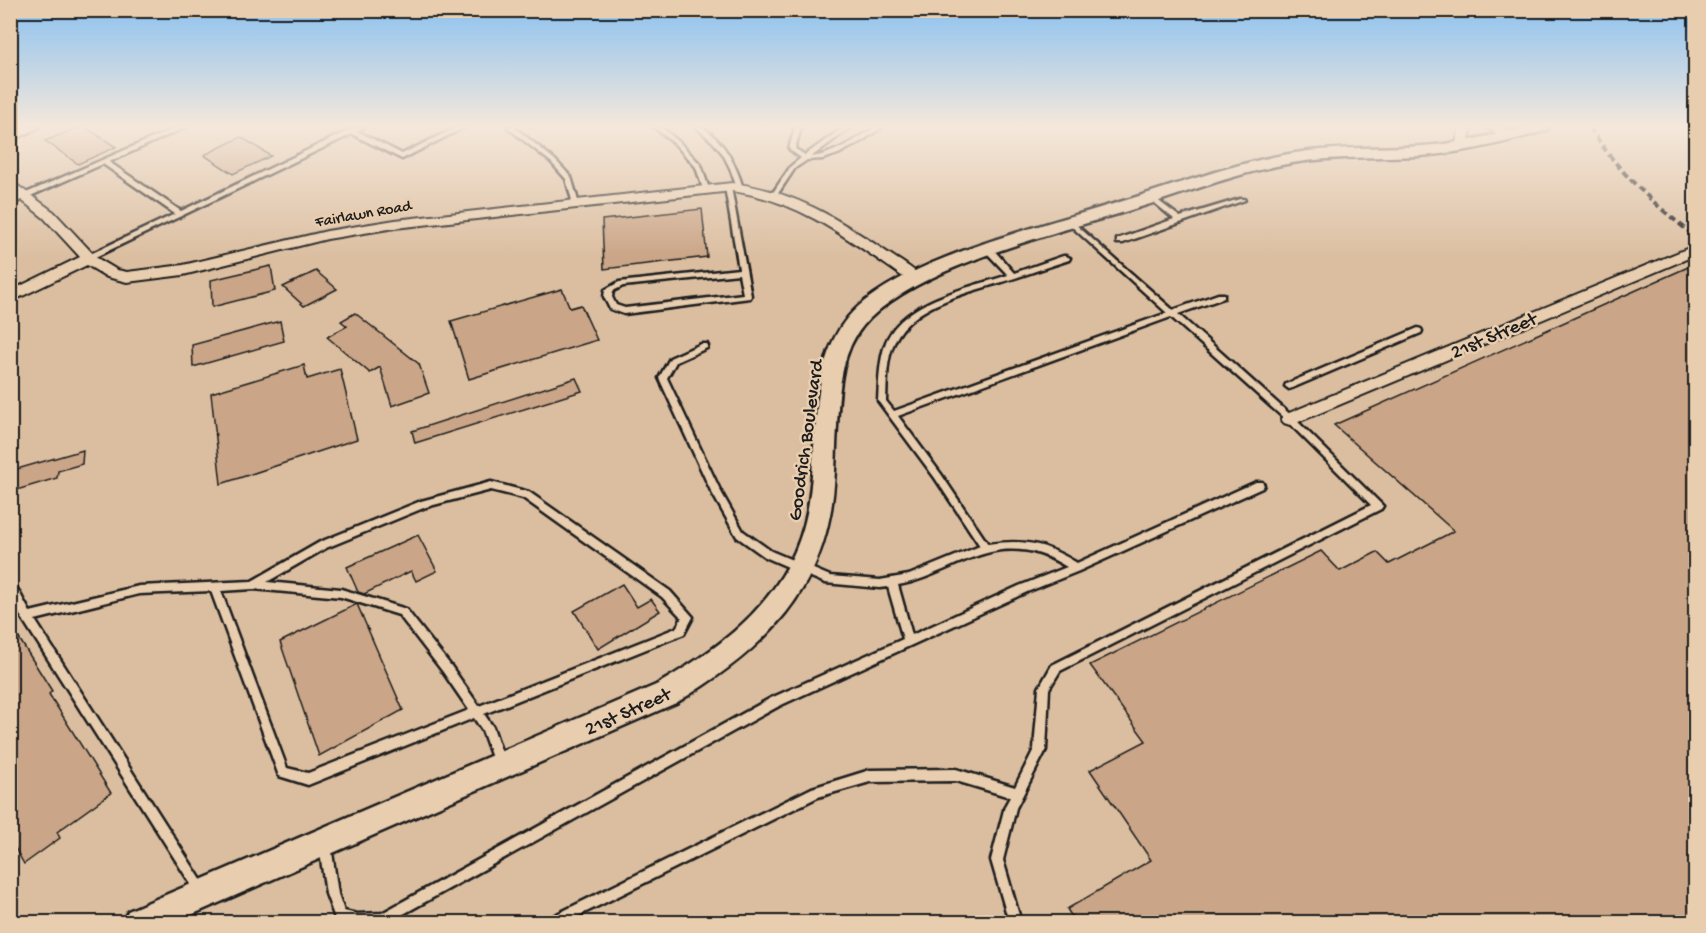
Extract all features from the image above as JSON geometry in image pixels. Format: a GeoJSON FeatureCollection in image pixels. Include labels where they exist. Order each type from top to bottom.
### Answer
{"type":"FeatureCollection","features":[{"type":"Feature","properties":{"kind":"street","name":"Goodrich Boulevard"},"geometry":{"type":"LineString","coordinates":[[802,568],[817,522],[832,371],[854,323],[863,312],[914,278],[990,250],[1240,171]]}},
{"type":"Feature","properties":{"kind":"street","name":"Fairlawn Road"},"geometry":{"type":"LineString","coordinates":[[10,184],[48,215],[101,268],[127,277],[155,275],[362,229],[734,187],[775,194],[822,215],[914,278]]}},
{"type":"Feature","properties":{"kind":"street","name":"21st Street"},"geometry":{"type":"LineString","coordinates":[[1290,419],[1695,249]]}},
{"type":"Feature","properties":{"kind":"street"},"geometry":{"type":"LineString","coordinates":[[10,297],[90,258]]}},
{"type":"Feature","properties":{"kind":"street","name":"21st Street"},"geometry":{"type":"LineString","coordinates":[[139,922],[666,694],[708,670],[746,641],[774,611],[802,568]]}},
{"type":"Feature","properties":{"kind":"lane"},"geometry":{"type":"LineString","coordinates":[[10,203],[84,171]]}},
{"type":"Feature","properties":{"kind":"lane"},"geometry":{"type":"LineString","coordinates":[[116,171],[180,214]]}},
{"type":"Feature","properties":{"kind":"lane"},"geometry":{"type":"LineString","coordinates":[[90,258],[270,171]]}},
{"type":"Feature","properties":{"kind":"lane"},"geometry":{"type":"LineString","coordinates":[[562,171],[569,178],[576,204]]}},
{"type":"Feature","properties":{"kind":"lane"},"geometry":{"type":"LineString","coordinates":[[700,171],[706,189]]}},
{"type":"Feature","properties":{"kind":"lane"},"geometry":{"type":"LineString","coordinates":[[732,171],[747,296],[624,311],[613,307],[608,297],[609,290],[622,284],[743,271]]}},
{"type":"Feature","properties":{"kind":"lane"},"geometry":{"type":"LineString","coordinates":[[775,194],[790,171]]}},
{"type":"Feature","properties":{"kind":"lane"},"geometry":{"type":"LineString","coordinates":[[1152,198],[1179,220]]}},
{"type":"Feature","properties":{"kind":"lane"},"geometry":{"type":"LineString","coordinates":[[1120,241],[1242,200]]}},
{"type":"Feature","properties":{"kind":"lane"},"geometry":{"type":"LineString","coordinates":[[1015,922],[997,860],[1011,806],[1040,750],[1044,688],[1056,668],[1378,506],[1290,419],[1072,224]]}},
{"type":"Feature","properties":{"kind":"lane"},"geometry":{"type":"LineString","coordinates":[[990,250],[1013,276]]}},
{"type":"Feature","properties":{"kind":"lane"},"geometry":{"type":"LineString","coordinates":[[986,548],[938,476],[882,401],[891,339],[902,325],[923,307],[1066,258]]}},
{"type":"Feature","properties":{"kind":"lane"},"geometry":{"type":"LineString","coordinates":[[892,415],[1221,296]]}},
{"type":"Feature","properties":{"kind":"lane"},"geometry":{"type":"LineString","coordinates":[[1289,386],[1418,331]]}},
{"type":"Feature","properties":{"kind":"lane"},"geometry":{"type":"LineString","coordinates":[[704,346],[673,360],[663,378],[716,491],[740,534],[768,554],[829,580],[880,584],[910,579],[986,548],[1016,544],[1048,550],[1076,568]]}},
{"type":"Feature","properties":{"kind":"lane"},"geometry":{"type":"LineString","coordinates":[[325,842],[332,894],[340,917],[357,920],[383,919],[775,702],[1259,485]]}},
{"type":"Feature","properties":{"kind":"lane"},"geometry":{"type":"LineString","coordinates":[[215,587],[283,772],[308,779],[680,631],[687,616],[666,594],[525,495],[491,486],[424,504],[323,545],[253,585]]}},
{"type":"Feature","properties":{"kind":"lane"},"geometry":{"type":"LineString","coordinates":[[892,582],[909,640]]}},
{"type":"Feature","properties":{"kind":"lane"},"geometry":{"type":"LineString","coordinates":[[27,617],[139,590],[253,585],[341,593],[402,612],[447,669],[487,727],[501,766]]}},
{"type":"Feature","properties":{"kind":"lane"},"geometry":{"type":"LineString","coordinates":[[10,586],[27,617],[204,895]]}},
{"type":"Feature","properties":{"kind":"lane"},"geometry":{"type":"LineString","coordinates":[[553,922],[816,792],[870,776],[956,775],[1017,793]]}},
{"type":"Feature","properties":{"kind":"shaded area"},"geometry":{"type":"Polygon","coordinates":[[[10,171],[1695,171],[1695,922],[11,922],[10,171]]]}},
{"type":"Feature","properties":{"kind":"building"},"geometry":{"type":"Polygon","coordinates":[[[702,209],[707,257],[604,269],[602,220],[702,209]]]}},
{"type":"Feature","properties":{"kind":"building"},"geometry":{"type":"Polygon","coordinates":[[[1695,264],[1695,922],[1075,922],[1067,909],[1151,860],[1090,770],[1146,741],[1090,665],[1321,551],[1340,571],[1377,552],[1389,564],[1454,531],[1334,425],[1695,264]]]}},
{"type":"Feature","properties":{"kind":"building"},"geometry":{"type":"Polygon","coordinates":[[[271,266],[275,291],[212,307],[211,280],[271,266]]]}},
{"type":"Feature","properties":{"kind":"building"},"geometry":{"type":"Polygon","coordinates":[[[316,271],[337,289],[304,306],[283,287],[316,271]]]}},
{"type":"Feature","properties":{"kind":"building"},"geometry":{"type":"Polygon","coordinates":[[[562,289],[570,308],[581,305],[597,340],[469,379],[451,321],[562,289]]]}},
{"type":"Feature","properties":{"kind":"building"},"geometry":{"type":"Polygon","coordinates":[[[355,313],[419,364],[429,393],[392,406],[380,367],[370,373],[327,337],[347,326],[341,321],[355,313]]]}},
{"type":"Feature","properties":{"kind":"building"},"geometry":{"type":"Polygon","coordinates":[[[280,321],[284,341],[193,367],[192,345],[280,321]]]}},
{"type":"Feature","properties":{"kind":"building"},"geometry":{"type":"Polygon","coordinates":[[[304,365],[307,379],[340,369],[357,439],[221,484],[211,393],[304,365]]]}},
{"type":"Feature","properties":{"kind":"building"},"geometry":{"type":"Polygon","coordinates":[[[576,378],[582,391],[415,443],[412,431],[576,378]]]}},
{"type":"Feature","properties":{"kind":"building"},"geometry":{"type":"Polygon","coordinates":[[[83,450],[82,464],[58,471],[57,478],[10,492],[10,471],[83,450]]]}},
{"type":"Feature","properties":{"kind":"building"},"geometry":{"type":"Polygon","coordinates":[[[418,535],[437,571],[416,581],[411,571],[364,594],[358,592],[347,567],[418,535]]]}},
{"type":"Feature","properties":{"kind":"building"},"geometry":{"type":"Polygon","coordinates":[[[622,584],[637,607],[651,599],[660,611],[598,649],[574,611],[622,584]]]}},
{"type":"Feature","properties":{"kind":"building"},"geometry":{"type":"Polygon","coordinates":[[[357,604],[403,710],[319,756],[280,642],[357,604]]]}},
{"type":"Feature","properties":{"kind":"building"},"geometry":{"type":"Polygon","coordinates":[[[10,624],[52,691],[49,694],[111,793],[57,832],[60,838],[24,864],[10,839],[10,624]]]}},
{"type":"Feature","properties":{"kind":"railway"},"geometry":{"type":"LineString","coordinates":[[1623,171],[1666,213],[1696,237]]}}]}
